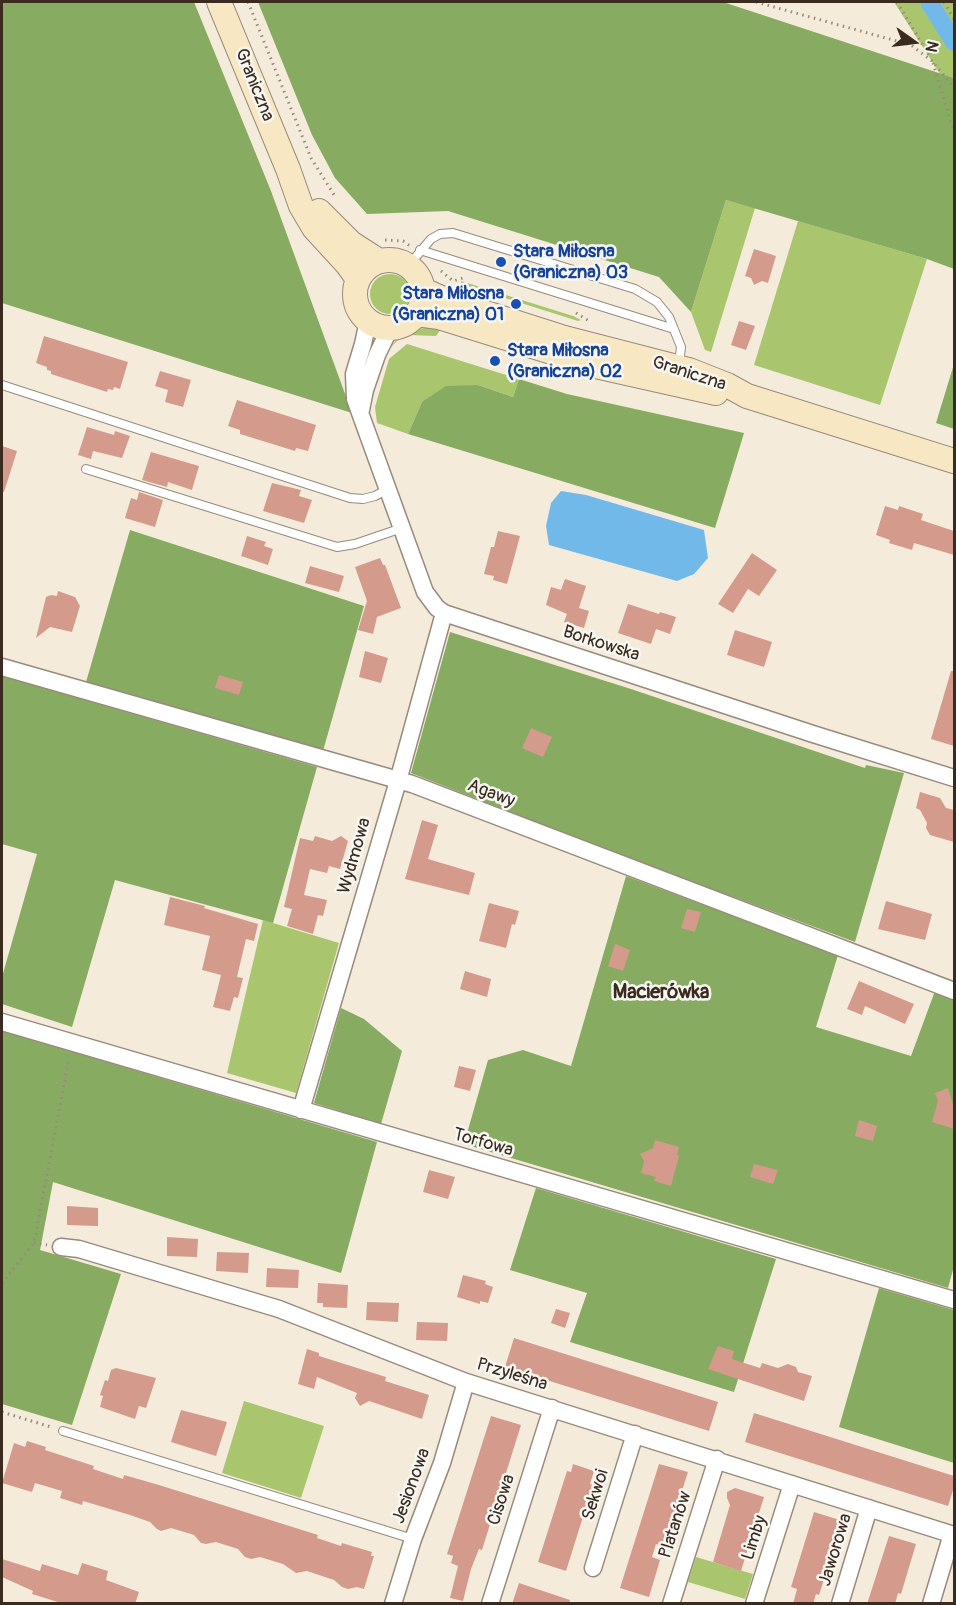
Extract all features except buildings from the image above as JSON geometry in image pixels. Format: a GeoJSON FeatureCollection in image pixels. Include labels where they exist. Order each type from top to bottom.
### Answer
{"type":"FeatureCollection","features":[{"type":"Feature","properties":{"kind":"street","name":"Graniczna"},"geometry":{"type":"LineString","coordinates":[[219,2],[288,169],[297,198],[308,220],[358,279]]}},
{"type":"Feature","properties":{"kind":"street","name":"Graniczna"},"geometry":{"type":"LineString","coordinates":[[288,169],[306,195],[334,227],[351,243],[379,261]]}},
{"type":"Feature","properties":{"kind":"street"},"geometry":{"type":"LineString","coordinates":[[414,258],[420,302],[405,324],[379,324],[360,312],[355,290],[364,270],[379,261],[414,258]]}},
{"type":"Feature","properties":{"kind":"street","name":"Graniczna"},"geometry":{"type":"LineString","coordinates":[[420,302],[445,300],[674,375],[715,393],[747,396],[954,461]]}},
{"type":"Feature","properties":{"kind":"street"},"geometry":{"type":"LineString","coordinates":[[379,324],[353,377],[354,396],[425,592],[432,604],[444,613]]}},
{"type":"Feature","properties":{"kind":"street"},"geometry":{"type":"LineString","coordinates":[[361,414],[365,390],[377,355],[379,324]]}},
{"type":"Feature","properties":{"kind":"street","name":"Borkowska"},"geometry":{"type":"LineString","coordinates":[[444,613],[954,778]]}},
{"type":"Feature","properties":{"kind":"street","name":"Wydmowa"},"geometry":{"type":"LineString","coordinates":[[301,1110],[398,781],[444,613]]}},
{"type":"Feature","properties":{"kind":"street","name":"Agawy"},"geometry":{"type":"LineString","coordinates":[[2,667],[412,784],[954,991]]}},
{"type":"Feature","properties":{"kind":"street","name":"Torfowa"},"geometry":{"type":"LineString","coordinates":[[2,1022],[954,1300]]}},
{"type":"Feature","properties":{"kind":"street","name":"Przyleśna"},"geometry":{"type":"LineString","coordinates":[[61,1247],[79,1249],[287,1312],[466,1382],[953,1535]]}},
{"type":"Feature","properties":{"kind":"street","name":"Jesionowa"},"geometry":{"type":"LineString","coordinates":[[393,1604],[413,1539],[442,1463],[466,1382]]}},
{"type":"Feature","properties":{"kind":"street","name":"Cisowa"},"geometry":{"type":"LineString","coordinates":[[490,1604],[552,1408]]}},
{"type":"Feature","properties":{"kind":"street","name":"Sekwoi"},"geometry":{"type":"LineString","coordinates":[[593,1568],[635,1434]]}},
{"type":"Feature","properties":{"kind":"street","name":"Platanów"},"geometry":{"type":"LineString","coordinates":[[671,1604],[717,1459]]}},
{"type":"Feature","properties":{"kind":"street","name":"Limby"},"geometry":{"type":"LineString","coordinates":[[754,1604],[792,1484]]}},
{"type":"Feature","properties":{"kind":"street","name":"Jaworowa"},"geometry":{"type":"LineString","coordinates":[[840,1604],[869,1508]]}},
{"type":"Feature","properties":{"kind":"street"},"geometry":{"type":"LineString","coordinates":[[931,1604],[953,1535]]}},
{"type":"Feature","properties":{"kind":"lane"},"geometry":{"type":"LineString","coordinates":[[674,329],[414,258],[435,236],[444,233],[458,234],[641,291],[662,306],[674,329],[681,352],[674,375]]}},
{"type":"Feature","properties":{"kind":"lane"},"geometry":{"type":"LineString","coordinates":[[2,385],[350,498],[363,499],[388,489]]}},
{"type":"Feature","properties":{"kind":"lane"},"geometry":{"type":"LineString","coordinates":[[86,469],[337,547],[355,544],[403,528]]}},
{"type":"Feature","properties":{"kind":"lane"},"geometry":{"type":"LineString","coordinates":[[63,1431],[413,1539]]}},
{"type":"Feature","properties":{"kind":"path"},"geometry":{"type":"LineString","coordinates":[[248,2],[309,154],[338,200]]}},
{"type":"Feature","properties":{"kind":"path"},"geometry":{"type":"LineString","coordinates":[[756,2],[910,45],[932,61],[954,133]]}},
{"type":"Feature","properties":{"kind":"path"},"geometry":{"type":"LineString","coordinates":[[897,2],[932,61],[954,87]]}},
{"type":"Feature","properties":{"kind":"path"},"geometry":{"type":"LineString","coordinates":[[944,2],[954,20]]}},
{"type":"Feature","properties":{"kind":"path"},"geometry":{"type":"LineString","coordinates":[[453,281],[462,278],[473,281]]}},
{"type":"Feature","properties":{"kind":"path"},"geometry":{"type":"LineString","coordinates":[[570,311],[597,326]]}},
{"type":"Feature","properties":{"kind":"path"},"geometry":{"type":"LineString","coordinates":[[2,1283],[34,1243],[72,1042]]}},
{"type":"Feature","properties":{"kind":"path"},"geometry":{"type":"LineString","coordinates":[[2,1412],[63,1431]]}},
{"type":"Feature","properties":{"kind":"green space"},"geometry":{"type":"Polygon","coordinates":[[[2,2],[194,2],[271,191],[352,413],[2,303],[2,2]]]}},
{"type":"Feature","properties":{"kind":"green space"},"geometry":{"type":"Polygon","coordinates":[[[258,2],[723,2],[954,78],[954,269],[726,200],[691,312],[659,277],[448,211],[367,214],[335,178],[312,135],[258,2]]]}},
{"type":"Feature","properties":{"kind":"green space"},"geometry":{"type":"Polygon","coordinates":[[[894,2],[954,2],[954,78],[940,74],[894,2]]]}},
{"type":"Feature","properties":{"kind":"green space"},"geometry":{"type":"Polygon","coordinates":[[[726,200],[755,208],[711,352],[705,350],[691,312],[726,200]]]}},
{"type":"Feature","properties":{"kind":"green space"},"geometry":{"type":"Polygon","coordinates":[[[798,221],[927,259],[880,405],[754,365],[798,221]]]}},
{"type":"Feature","properties":{"kind":"green space"},"geometry":{"type":"Polygon","coordinates":[[[390,274],[398,275],[404,280],[409,286],[409,302],[404,308],[398,313],[390,314],[382,313],[376,308],[371,302],[370,294],[371,286],[376,280],[382,275],[390,274]]]}},
{"type":"Feature","properties":{"kind":"green space"},"geometry":{"type":"Polygon","coordinates":[[[461,281],[581,320],[578,321],[461,284],[461,281]]]}},
{"type":"Feature","properties":{"kind":"green space"},"geometry":{"type":"Polygon","coordinates":[[[428,327],[441,329],[436,336],[409,335],[399,339],[387,351],[398,338],[428,327]]]}},
{"type":"Feature","properties":{"kind":"green space"},"geometry":{"type":"Polygon","coordinates":[[[407,344],[519,379],[513,397],[478,385],[422,402],[408,434],[377,423],[375,407],[389,359],[407,344]]]}},
{"type":"Feature","properties":{"kind":"green space"},"geometry":{"type":"Polygon","coordinates":[[[954,364],[954,429],[936,423],[954,364]]]}},
{"type":"Feature","properties":{"kind":"green space"},"geometry":{"type":"Polygon","coordinates":[[[519,379],[567,394],[744,433],[715,528],[408,434],[422,402],[446,386],[478,385],[513,397],[519,379]]]}},
{"type":"Feature","properties":{"kind":"green space"},"geometry":{"type":"Polygon","coordinates":[[[130,530],[364,606],[323,751],[86,682],[130,530]]]}},
{"type":"Feature","properties":{"kind":"green space"},"geometry":{"type":"Polygon","coordinates":[[[450,632],[631,689],[865,768],[866,765],[904,773],[855,942],[712,889],[703,888],[411,773],[450,632]]]}},
{"type":"Feature","properties":{"kind":"green space"},"geometry":{"type":"Polygon","coordinates":[[[2,676],[317,767],[273,923],[115,880],[72,1027],[2,1004],[2,977],[37,854],[2,844],[2,676]]]}},
{"type":"Feature","properties":{"kind":"green space"},"geometry":{"type":"Polygon","coordinates":[[[626,876],[838,955],[816,1027],[911,1056],[935,991],[954,999],[954,1266],[948,1288],[464,1144],[488,1060],[523,1050],[571,1066],[626,876]]]}},
{"type":"Feature","properties":{"kind":"green space"},"geometry":{"type":"Polygon","coordinates":[[[263,920],[339,943],[296,1093],[227,1073],[263,920]]]}},
{"type":"Feature","properties":{"kind":"green space"},"geometry":{"type":"Polygon","coordinates":[[[341,1008],[364,1019],[402,1051],[381,1124],[314,1103],[341,1008]]]}},
{"type":"Feature","properties":{"kind":"green space"},"geometry":{"type":"Polygon","coordinates":[[[2,1031],[377,1142],[341,1273],[53,1182],[40,1250],[121,1274],[72,1425],[2,1404],[2,1031]]]}},
{"type":"Feature","properties":{"kind":"green space"},"geometry":{"type":"Polygon","coordinates":[[[536,1188],[776,1259],[734,1392],[570,1342],[587,1293],[510,1270],[536,1188]]]}},
{"type":"Feature","properties":{"kind":"green space"},"geometry":{"type":"Polygon","coordinates":[[[879,1288],[954,1310],[954,1463],[839,1427],[879,1288]]]}},
{"type":"Feature","properties":{"kind":"green space"},"geometry":{"type":"Polygon","coordinates":[[[244,1401],[324,1426],[301,1498],[222,1473],[244,1401]]]}},
{"type":"Feature","properties":{"kind":"green space"},"geometry":{"type":"Polygon","coordinates":[[[696,1557],[753,1574],[745,1599],[688,1582],[696,1557]]]}},
{"type":"Feature","properties":{"kind":"water"},"geometry":{"type":"Polygon","coordinates":[[[561,491],[586,495],[704,530],[708,558],[694,574],[677,581],[549,545],[546,526],[551,503],[561,491]]]}},
{"type":"Feature","properties":{"kind":"waterway"},"geometry":{"type":"LineString","coordinates":[[929,2],[954,42]]}},
{"type":"Feature","properties":{"kind":"place","name":"Stara Miłosna (Graniczna) 03"},"geometry":{"type":"Point","coordinates":[501,262]}},
{"type":"Feature","properties":{"kind":"place","name":"Stara Miłosna (Graniczna) 01"},"geometry":{"type":"Point","coordinates":[516,304]}},
{"type":"Feature","properties":{"kind":"place","name":"Stara Miłosna (Graniczna) 02"},"geometry":{"type":"Point","coordinates":[495,361]}},
{"type":"Feature","properties":{"kind":"district","name":"Macierówka"},"geometry":{"type":"Point","coordinates":[661,993]}}]}
